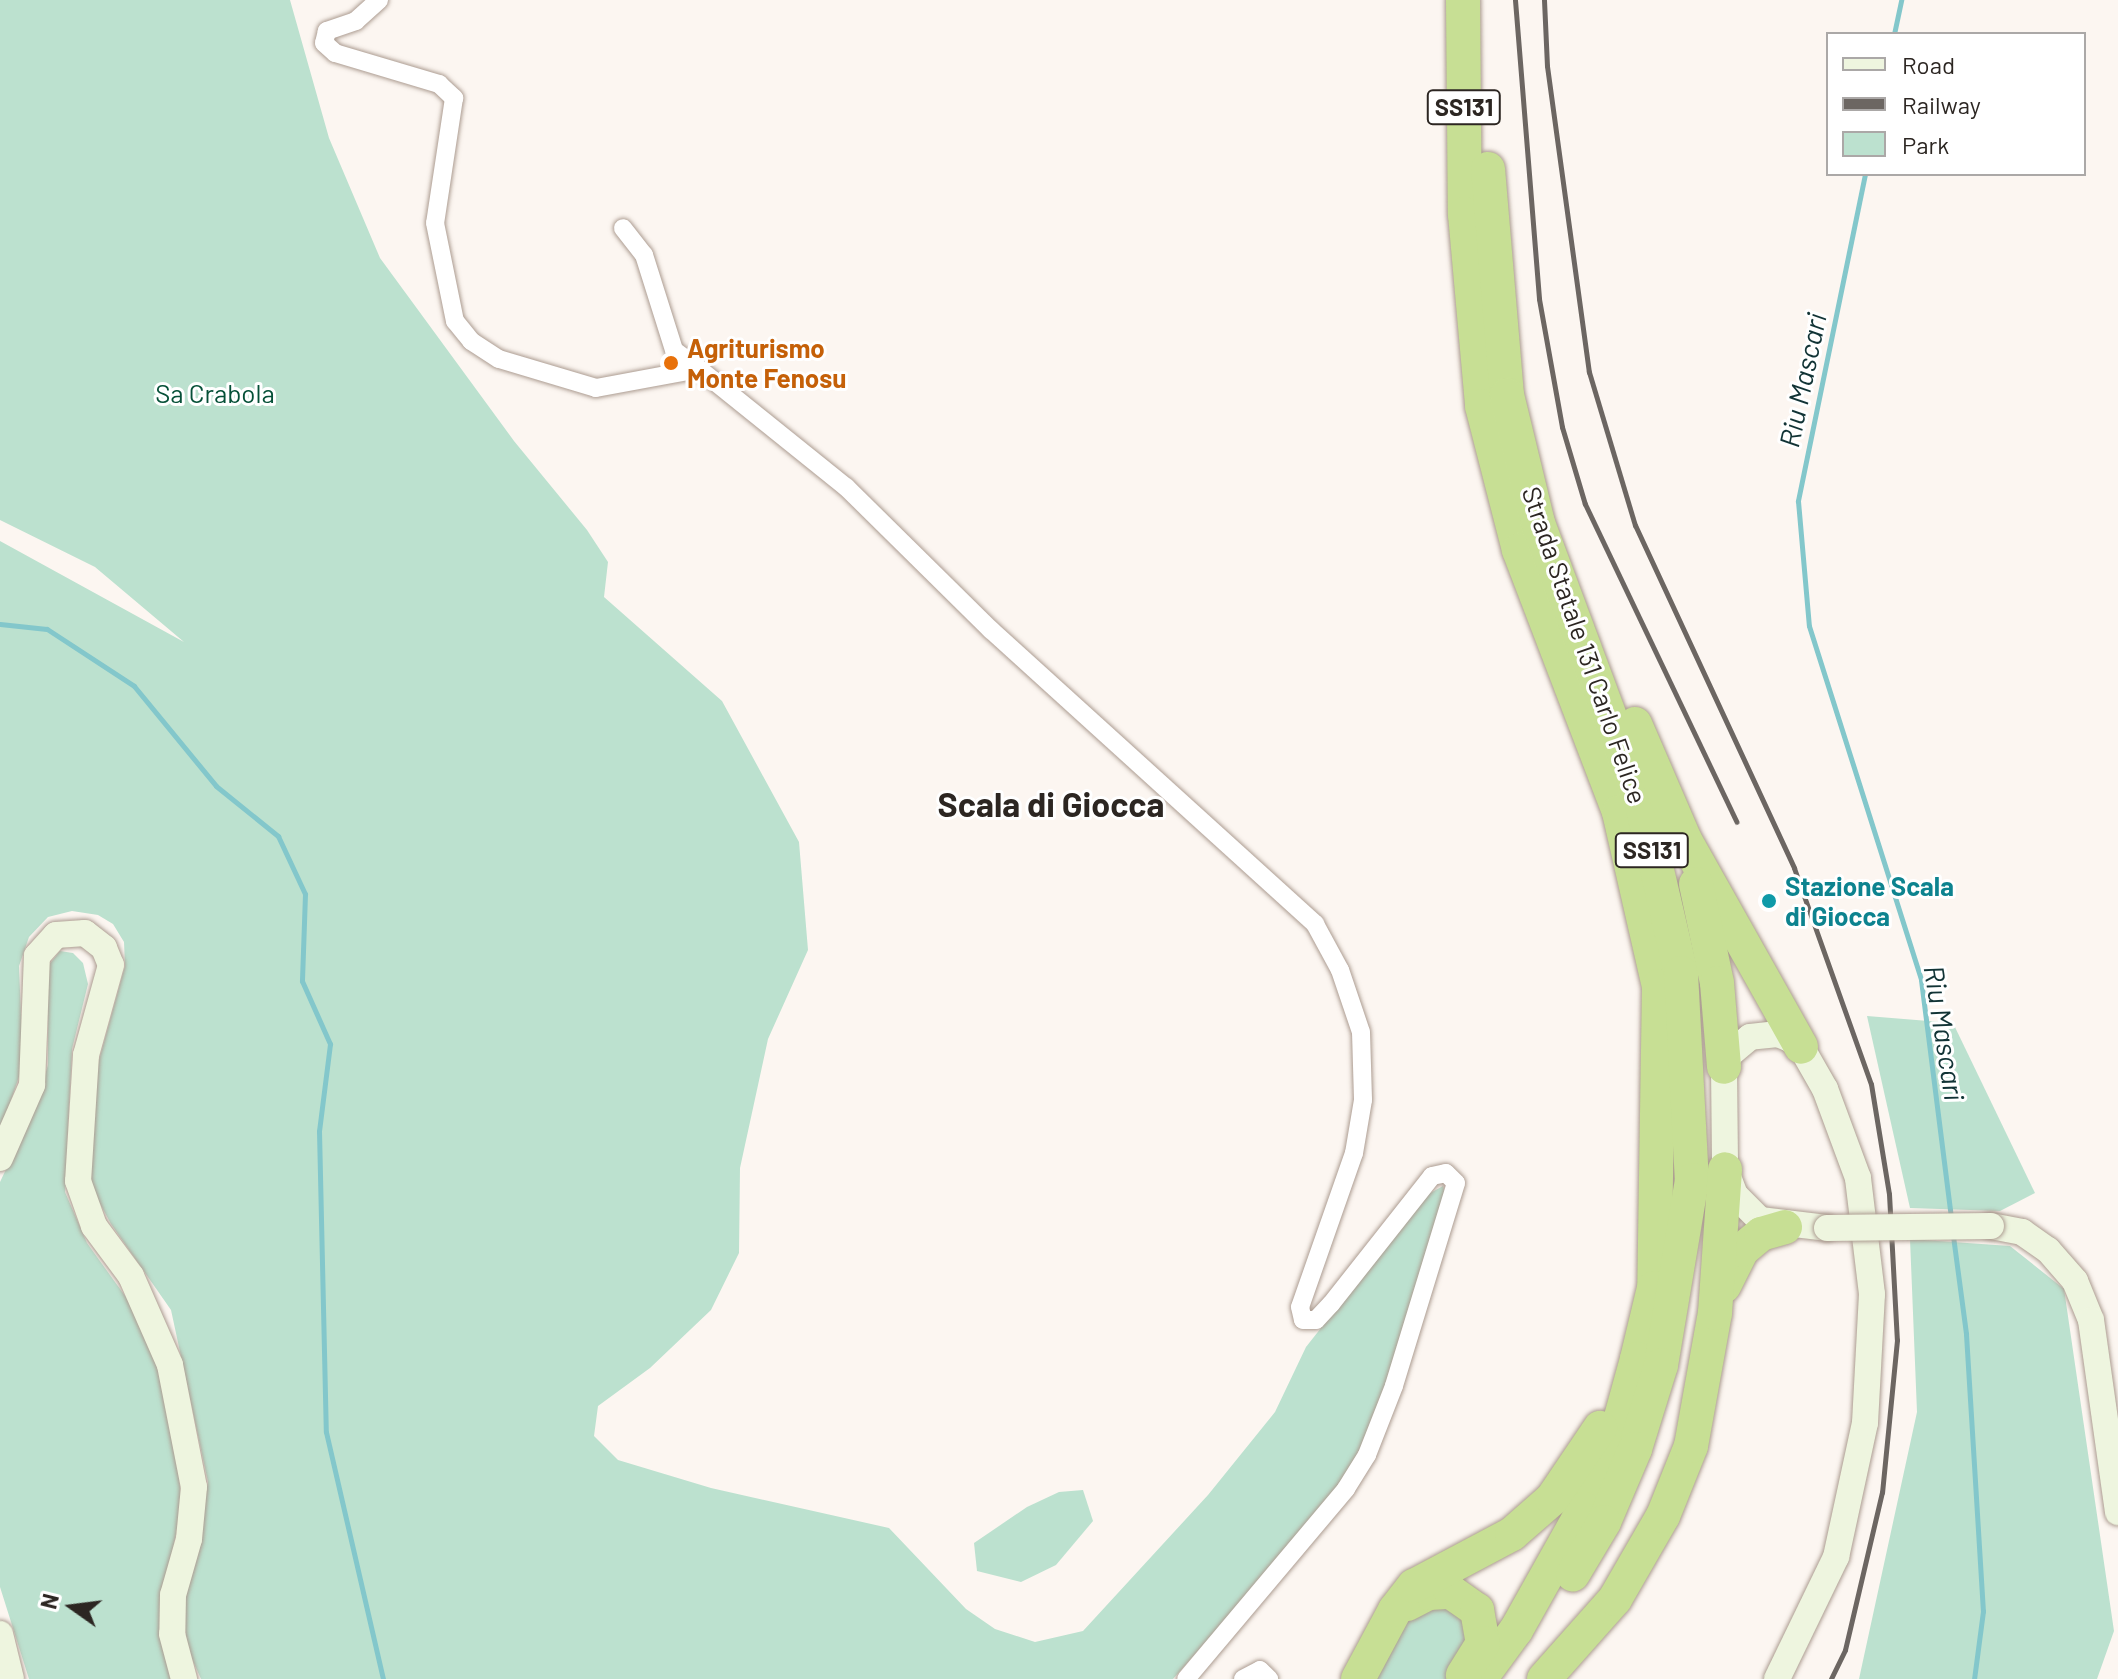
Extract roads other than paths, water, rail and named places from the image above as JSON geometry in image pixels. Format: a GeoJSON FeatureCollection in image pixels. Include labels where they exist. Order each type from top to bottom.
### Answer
{"type":"FeatureCollection","features":[{"type":"Feature","properties":{"kind":"highway","name":"Strada Statale 131 Carlo Felice"},"geometry":{"type":"LineString","coordinates":[[1463,0],[1465,214],[1482,406],[1519,550],[1619,812],[1659,986],[1654,1288],[1613,1446],[1516,1630],[1480,1679]]}},
{"type":"Feature","properties":{"kind":"highway","name":"Strada Statale 131 Carlo Felice"},"geometry":{"type":"LineString","coordinates":[[1487,0],[1488,208],[1507,395],[1538,523],[1640,797],[1681,973],[1692,1180],[1661,1365],[1635,1449],[1604,1522],[1506,1679]]}},
{"type":"Feature","properties":{"kind":"highway"},"geometry":{"type":"LineString","coordinates":[[1569,609],[1614,675],[1685,840],[1801,1047]]}},
{"type":"Feature","properties":{"kind":"highway"},"geometry":{"type":"LineString","coordinates":[[1685,840],[1717,983],[1724,1067]]}},
{"type":"Feature","properties":{"kind":"highway"},"geometry":{"type":"LineString","coordinates":[[1544,1679],[1615,1599],[1663,1516],[1691,1446],[1715,1313],[1725,1169]]}},
{"type":"Feature","properties":{"kind":"highway"},"geometry":{"type":"LineString","coordinates":[[1715,1313],[1742,1250],[1761,1234],[1785,1227]]}},
{"type":"Feature","properties":{"kind":"highway"},"geometry":{"type":"LineString","coordinates":[[1358,1679],[1395,1610],[1434,1572],[1512,1534],[1577,1467],[1599,1431],[1625,1348],[1654,1288]]}},
{"type":"Feature","properties":{"kind":"highway"},"geometry":{"type":"LineString","coordinates":[[1395,1610],[1440,1591],[1471,1603],[1481,1618],[1483,1643],[1460,1679]]}},
{"type":"Feature","properties":{"kind":"main road"},"geometry":{"type":"LineString","coordinates":[[0,1158],[32,1085],[37,956],[56,935],[85,933],[104,948],[111,965],[86,1055],[78,1181],[94,1226],[131,1276],[170,1365],[194,1487],[189,1539],[173,1595],[172,1634],[184,1679]]}},
{"type":"Feature","properties":{"kind":"main road"},"geometry":{"type":"LineString","coordinates":[[1777,1679],[1836,1557],[1865,1423],[1872,1294],[1858,1178],[1825,1089],[1801,1047],[1778,1034],[1754,1036],[1739,1044],[1724,1067],[1725,1169],[1745,1209],[1785,1227],[1827,1228],[1991,1226],[2022,1232],[2048,1250],[2075,1281],[2091,1320],[2118,1512]]}},
{"type":"Feature","properties":{"kind":"main road"},"geometry":{"type":"LineString","coordinates":[[0,1634],[11,1679]]}},
{"type":"Feature","properties":{"kind":"street"},"geometry":{"type":"LineString","coordinates":[[379,0],[356,21],[327,31],[324,43],[335,53],[439,84],[454,98],[435,223],[455,321],[471,341],[499,359],[596,388],[699,369]]}},
{"type":"Feature","properties":{"kind":"street"},"geometry":{"type":"LineString","coordinates":[[623,228],[644,255],[674,350],[846,487],[991,630],[1315,924],[1340,970],[1361,1032],[1363,1100],[1354,1153],[1300,1307],[1303,1320],[1316,1320],[1331,1304],[1432,1176],[1446,1173],[1456,1183],[1404,1357],[1367,1455],[1346,1489],[1186,1679]]}},
{"type":"Feature","properties":{"kind":"street"},"geometry":{"type":"LineString","coordinates":[[1243,1679],[1257,1670],[1269,1679]]}},
{"type":"Feature","properties":{"kind":"waterway","name":"Riu Mascari"},"geometry":{"type":"LineString","coordinates":[[1894,32],[1901,0]]}},
{"type":"Feature","properties":{"kind":"waterway","name":"Riu Mascari"},"geometry":{"type":"LineString","coordinates":[[1865,176],[1798,501],[1809,626],[1921,980],[1951,1219]]}},
{"type":"Feature","properties":{"kind":"waterway"},"geometry":{"type":"LineString","coordinates":[[0,624],[47,629],[134,686],[216,786],[278,836],[305,894],[302,981],[330,1044],[319,1131],[326,1432],[383,1679]]}},
{"type":"Feature","properties":{"kind":"waterway","name":"Riu Mascari"},"geometry":{"type":"LineString","coordinates":[[1953,1236],[1966,1334],[1983,1611],[1974,1679]]}},
{"type":"Feature","properties":{"kind":"railway"},"geometry":{"type":"LineString","coordinates":[[1515,0],[1539,299],[1562,427],[1585,504],[1737,822]]}},
{"type":"Feature","properties":{"kind":"railway"},"geometry":{"type":"LineString","coordinates":[[1544,0],[1547,66],[1589,372],[1635,525],[1794,868],[1871,1084],[1889,1194],[1897,1340],[1882,1492],[1845,1650],[1831,1679]]}},
{"type":"Feature","properties":{"kind":"place","name":"Agriturismo Monte Fenosu"},"geometry":{"type":"Point","coordinates":[671,363]}},
{"type":"Feature","properties":{"kind":"place","name":"Stazione Scala di Giocca"},"geometry":{"type":"Point","coordinates":[1769,901]}},
{"type":"Feature","properties":{"kind":"district","name":"Scala di Giocca"},"geometry":{"type":"Point","coordinates":[1051,804]}},
{"type":"Feature","properties":{"kind":"park label","name":"Sa Crabola"},"geometry":{"type":"Point","coordinates":[215,393]}}]}
